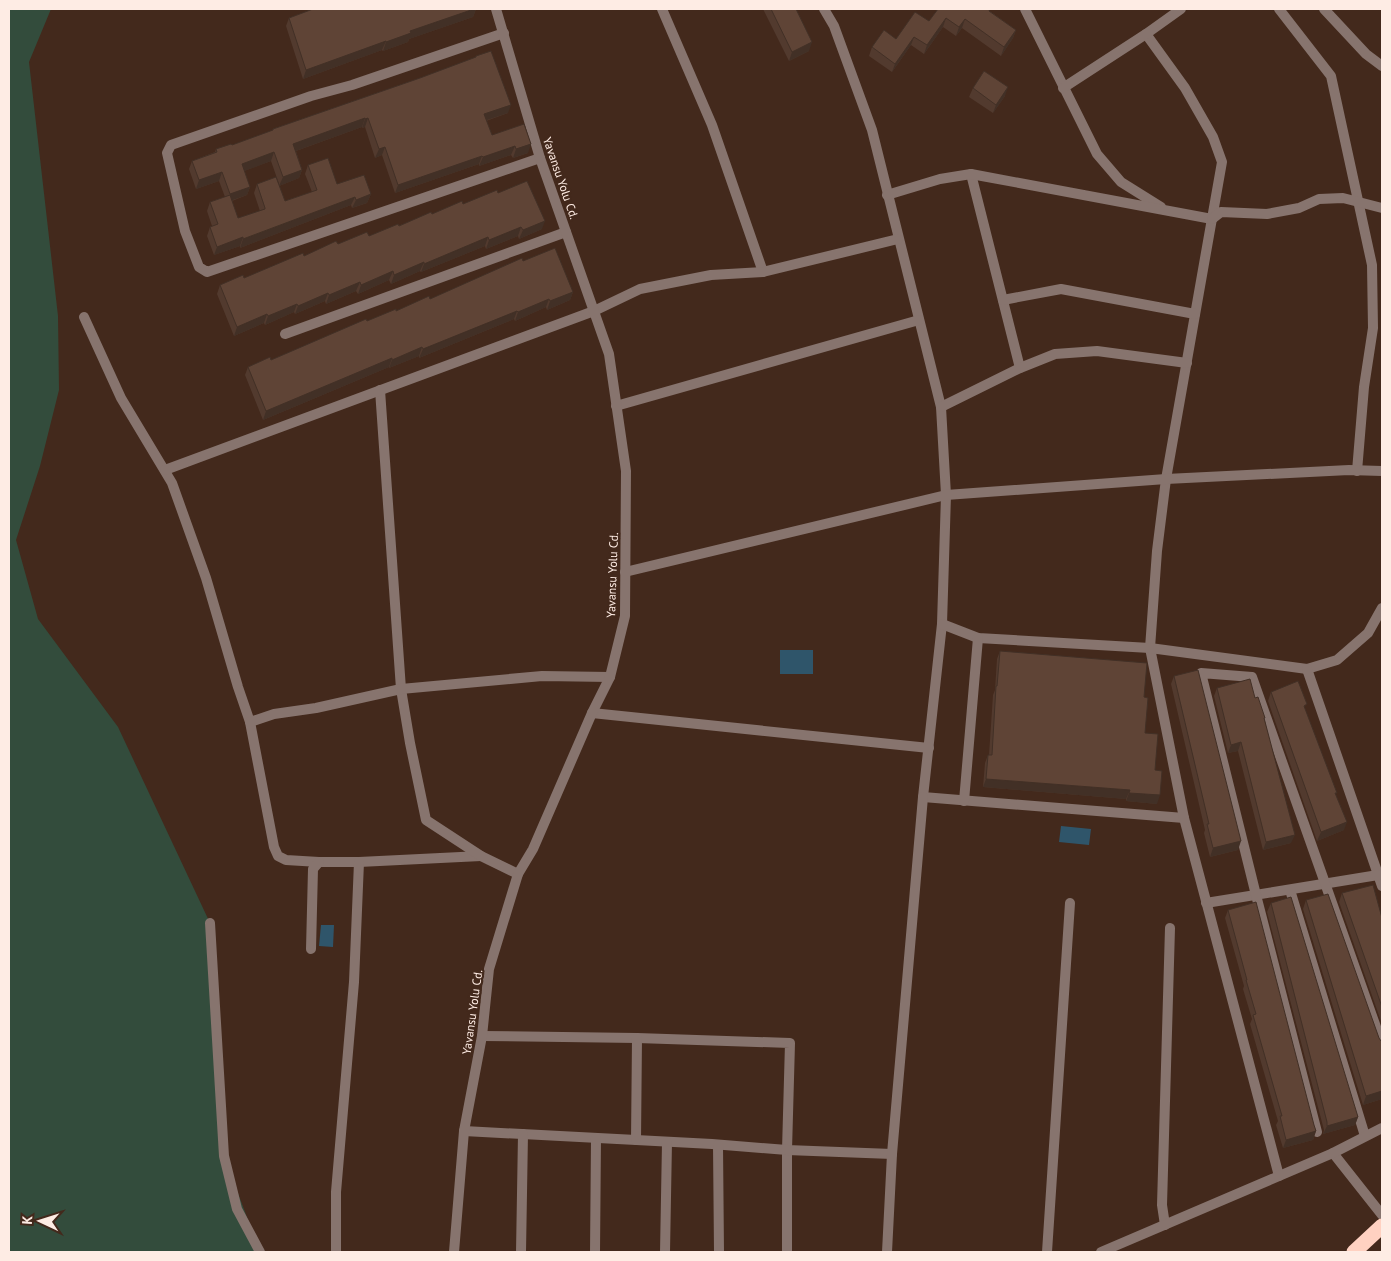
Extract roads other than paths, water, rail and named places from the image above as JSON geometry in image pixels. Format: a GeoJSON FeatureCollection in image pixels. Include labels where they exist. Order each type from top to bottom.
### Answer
{"type":"FeatureCollection","features":[{"type":"Feature","properties":{"kind":"highway"},"geometry":{"type":"LineString","coordinates":[[1354,1252],[1382,1226]]}},
{"type":"Feature","properties":{"kind":"street","name":"Yavansu Yolu Cd."},"geometry":{"type":"LineString","coordinates":[[454,1252],[464,1131],[482,1036],[489,969],[518,874],[533,849],[610,677],[625,616],[626,471],[609,354],[540,158],[496,9]]}},
{"type":"Feature","properties":{"kind":"street"},"geometry":{"type":"LineString","coordinates":[[662,9],[712,125],[763,272]]}},
{"type":"Feature","properties":{"kind":"street"},"geometry":{"type":"LineString","coordinates":[[824,9],[834,26],[872,130],[941,407],[946,495],[942,624],[924,797],[892,1154],[887,1252]]}},
{"type":"Feature","properties":{"kind":"street"},"geometry":{"type":"LineString","coordinates":[[1024,9],[1097,154],[1121,182],[1166,210]]}},
{"type":"Feature","properties":{"kind":"street"},"geometry":{"type":"LineString","coordinates":[[1063,88],[1181,9]]}},
{"type":"Feature","properties":{"kind":"street"},"geometry":{"type":"LineString","coordinates":[[1279,9],[1331,76],[1372,265],[1373,328],[1364,387],[1357,471]]}},
{"type":"Feature","properties":{"kind":"street"},"geometry":{"type":"LineString","coordinates":[[1324,9],[1366,54],[1382,66]]}},
{"type":"Feature","properties":{"kind":"street"},"geometry":{"type":"LineString","coordinates":[[504,33],[352,85],[311,96],[171,145],[167,153],[185,231],[200,267],[207,272],[540,158]]}},
{"type":"Feature","properties":{"kind":"street"},"geometry":{"type":"LineString","coordinates":[[1146,34],[1185,88],[1213,136],[1222,162],[1166,479],[1157,552],[1150,648],[1184,818],[1279,1176]]}},
{"type":"Feature","properties":{"kind":"street"},"geometry":{"type":"LineString","coordinates":[[887,195],[940,179],[971,174],[1212,219],[1221,212],[1267,214],[1299,208],[1319,200],[1343,198],[1382,208]]}},
{"type":"Feature","properties":{"kind":"street"},"geometry":{"type":"LineString","coordinates":[[971,174],[1020,368]]}},
{"type":"Feature","properties":{"kind":"street"},"geometry":{"type":"LineString","coordinates":[[285,334],[566,232]]}},
{"type":"Feature","properties":{"kind":"street"},"geometry":{"type":"LineString","coordinates":[[164,470],[594,311],[640,289],[711,275],[763,272],[898,239]]}},
{"type":"Feature","properties":{"kind":"street"},"geometry":{"type":"LineString","coordinates":[[1003,300],[1061,289],[1195,314]]}},
{"type":"Feature","properties":{"kind":"street"},"geometry":{"type":"LineString","coordinates":[[84,317],[122,398],[172,483],[206,578],[250,722],[274,847],[278,856],[286,860],[320,862],[481,856]]}},
{"type":"Feature","properties":{"kind":"street"},"geometry":{"type":"LineString","coordinates":[[616,406],[919,320]]}},
{"type":"Feature","properties":{"kind":"street"},"geometry":{"type":"LineString","coordinates":[[941,407],[1020,368],[1054,354],[1097,351],[1187,362]]}},
{"type":"Feature","properties":{"kind":"street"},"geometry":{"type":"LineString","coordinates":[[380,390],[401,689],[426,820],[481,856],[518,874]]}},
{"type":"Feature","properties":{"kind":"street"},"geometry":{"type":"LineString","coordinates":[[626,572],[946,495],[1166,479],[1348,470],[1382,471]]}},
{"type":"Feature","properties":{"kind":"street"},"geometry":{"type":"LineString","coordinates":[[942,624],[978,638],[1150,648],[1307,669],[1337,660],[1368,633],[1382,608]]}},
{"type":"Feature","properties":{"kind":"street"},"geometry":{"type":"LineString","coordinates":[[964,801],[978,638]]}},
{"type":"Feature","properties":{"kind":"street"},"geometry":{"type":"LineString","coordinates":[[1307,669],[1382,886]]}},
{"type":"Feature","properties":{"kind":"street"},"geometry":{"type":"LineString","coordinates":[[1317,1132],[1201,673],[1252,677],[1382,1044]]}},
{"type":"Feature","properties":{"kind":"street"},"geometry":{"type":"LineString","coordinates":[[250,722],[274,714],[316,708],[401,689],[542,676],[610,677]]}},
{"type":"Feature","properties":{"kind":"street"},"geometry":{"type":"LineString","coordinates":[[592,714],[929,748]]}},
{"type":"Feature","properties":{"kind":"street"},"geometry":{"type":"LineString","coordinates":[[924,797],[1184,818]]}},
{"type":"Feature","properties":{"kind":"street"},"geometry":{"type":"LineString","coordinates":[[311,949],[313,869],[320,862]]}},
{"type":"Feature","properties":{"kind":"street"},"geometry":{"type":"LineString","coordinates":[[336,1252],[336,1192],[354,982],[359,862]]}},
{"type":"Feature","properties":{"kind":"street"},"geometry":{"type":"LineString","coordinates":[[1206,903],[1378,875]]}},
{"type":"Feature","properties":{"kind":"street"},"geometry":{"type":"LineString","coordinates":[[1290,890],[1366,1136]]}},
{"type":"Feature","properties":{"kind":"street"},"geometry":{"type":"LineString","coordinates":[[1047,1252],[1070,903]]}},
{"type":"Feature","properties":{"kind":"street"},"geometry":{"type":"LineString","coordinates":[[210,923],[224,1156],[237,1210],[260,1252]]}},
{"type":"Feature","properties":{"kind":"street"},"geometry":{"type":"LineString","coordinates":[[1165,1225],[1162,1205],[1170,928]]}},
{"type":"Feature","properties":{"kind":"street"},"geometry":{"type":"LineString","coordinates":[[482,1036],[637,1038],[790,1043],[787,1252]]}},
{"type":"Feature","properties":{"kind":"street"},"geometry":{"type":"LineString","coordinates":[[636,1140],[637,1038]]}},
{"type":"Feature","properties":{"kind":"street"},"geometry":{"type":"LineString","coordinates":[[1101,1252],[1333,1153],[1382,1128]]}},
{"type":"Feature","properties":{"kind":"street"},"geometry":{"type":"LineString","coordinates":[[464,1131],[787,1150],[892,1154]]}},
{"type":"Feature","properties":{"kind":"street"},"geometry":{"type":"LineString","coordinates":[[521,1252],[523,1134]]}},
{"type":"Feature","properties":{"kind":"street"},"geometry":{"type":"LineString","coordinates":[[595,1252],[596,1138]]}},
{"type":"Feature","properties":{"kind":"street"},"geometry":{"type":"LineString","coordinates":[[665,1252],[666,1142]]}},
{"type":"Feature","properties":{"kind":"street"},"geometry":{"type":"LineString","coordinates":[[718,1145],[719,1252]]}},
{"type":"Feature","properties":{"kind":"street"},"geometry":{"type":"LineString","coordinates":[[1333,1153],[1382,1215]]}},
{"type":"Feature","properties":{"kind":"water"},"geometry":{"type":"Polygon","coordinates":[[[780,650],[813,650],[813,674],[780,674],[780,650]]]}},
{"type":"Feature","properties":{"kind":"water"},"geometry":{"type":"Polygon","coordinates":[[[1061,826],[1091,829],[1089,845],[1059,842],[1061,826]]]}},
{"type":"Feature","properties":{"kind":"water"},"geometry":{"type":"Polygon","coordinates":[[[321,925],[334,925],[333,947],[319,946],[321,925]]]}}]}
